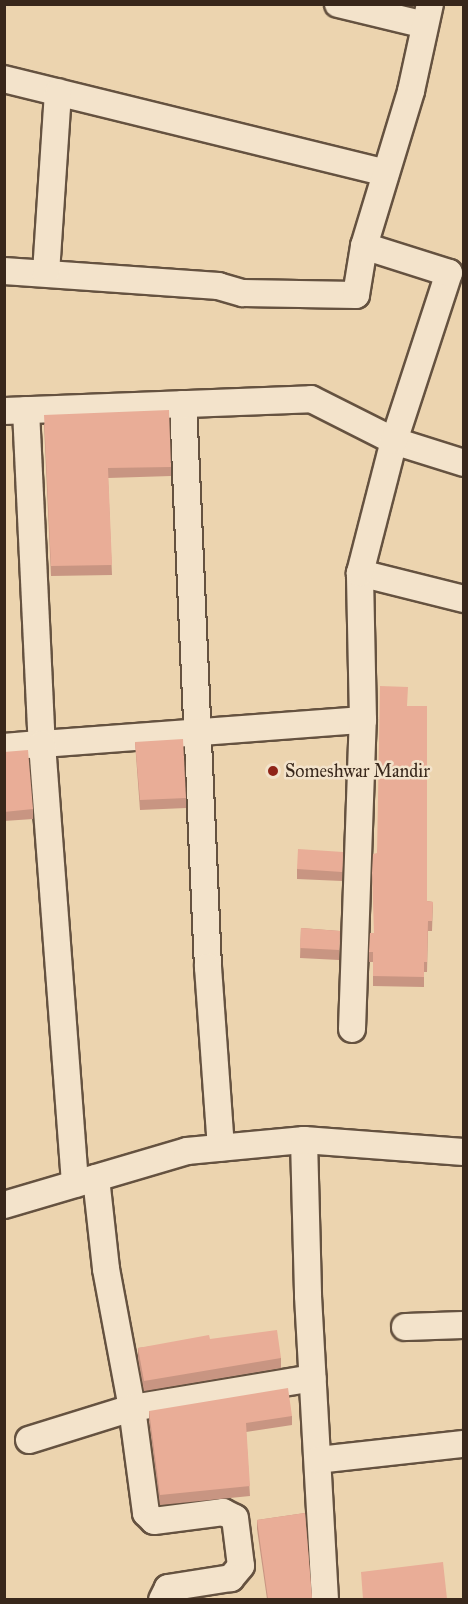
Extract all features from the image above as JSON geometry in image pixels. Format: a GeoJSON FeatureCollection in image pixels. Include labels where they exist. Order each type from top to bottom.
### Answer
{"type":"FeatureCollection","features":[{"type":"Feature","properties":{"kind":"street"},"geometry":{"type":"LineString","coordinates":[[4,271],[218,286],[243,293],[356,295],[364,246],[411,91],[428,15],[338,4]]}},
{"type":"Feature","properties":{"kind":"street"},"geometry":{"type":"LineString","coordinates":[[4,79],[387,173]]}},
{"type":"Feature","properties":{"kind":"street"},"geometry":{"type":"LineString","coordinates":[[46,273],[58,92]]}},
{"type":"Feature","properties":{"kind":"street"},"geometry":{"type":"LineString","coordinates":[[352,1029],[363,720],[360,573],[394,441],[456,276],[364,246]]}},
{"type":"Feature","properties":{"kind":"street"},"geometry":{"type":"LineString","coordinates":[[162,1599],[168,1588],[231,1578],[241,1566],[235,1518],[223,1512],[154,1521],[146,1513],[132,1408],[106,1269],[85,1181],[42,744],[15,410],[311,399],[394,441],[464,463]]}},
{"type":"Feature","properties":{"kind":"street"},"geometry":{"type":"LineString","coordinates":[[183,404],[197,730],[221,1148]]}},
{"type":"Feature","properties":{"kind":"street"},"geometry":{"type":"LineString","coordinates":[[360,573],[464,599]]}},
{"type":"Feature","properties":{"kind":"street"},"geometry":{"type":"LineString","coordinates":[[4,747],[197,730],[363,720]]}},
{"type":"Feature","properties":{"kind":"street"},"geometry":{"type":"LineString","coordinates":[[304,1140],[313,1377],[325,1599]]}},
{"type":"Feature","properties":{"kind":"street"},"geometry":{"type":"LineString","coordinates":[[4,1205],[187,1151],[304,1140],[464,1152]]}},
{"type":"Feature","properties":{"kind":"street"},"geometry":{"type":"LineString","coordinates":[[405,1327],[464,1325]]}},
{"type":"Feature","properties":{"kind":"street"},"geometry":{"type":"LineString","coordinates":[[28,1440],[132,1408],[313,1377]]}},
{"type":"Feature","properties":{"kind":"street"},"geometry":{"type":"LineString","coordinates":[[318,1460],[464,1444]]}},
{"type":"Feature","properties":{"kind":"building"},"geometry":{"type":"Polygon","coordinates":[[[169,410],[171,467],[108,468],[112,565],[51,566],[44,415],[169,410]]]}},
{"type":"Feature","properties":{"kind":"building"},"geometry":{"type":"Polygon","coordinates":[[[380,686],[408,687],[407,706],[427,706],[427,901],[433,902],[432,921],[428,921],[427,962],[424,962],[424,977],[373,976],[373,952],[369,952],[370,933],[374,933],[372,873],[373,854],[377,853],[380,686]]]}},
{"type":"Feature","properties":{"kind":"building"},"geometry":{"type":"Polygon","coordinates":[[[183,739],[186,798],[140,800],[135,742],[183,739]]]}},
{"type":"Feature","properties":{"kind":"building"},"geometry":{"type":"Polygon","coordinates":[[[28,750],[33,809],[4,812],[4,752],[28,750]]]}},
{"type":"Feature","properties":{"kind":"building"},"geometry":{"type":"Polygon","coordinates":[[[298,849],[343,852],[342,872],[297,869],[298,849]]]}},
{"type":"Feature","properties":{"kind":"building"},"geometry":{"type":"Polygon","coordinates":[[[301,928],[340,931],[339,950],[300,948],[301,928]]]}},
{"type":"Feature","properties":{"kind":"building"},"geometry":{"type":"Polygon","coordinates":[[[277,1330],[281,1358],[144,1381],[138,1348],[209,1335],[210,1339],[277,1330]]]}},
{"type":"Feature","properties":{"kind":"building"},"geometry":{"type":"Polygon","coordinates":[[[288,1388],[292,1416],[246,1423],[250,1486],[160,1495],[149,1411],[288,1388]]]}},
{"type":"Feature","properties":{"kind":"building"},"geometry":{"type":"Polygon","coordinates":[[[305,1513],[312,1598],[268,1599],[257,1520],[305,1513]]]}},
{"type":"Feature","properties":{"kind":"building"},"geometry":{"type":"Polygon","coordinates":[[[443,1562],[447,1599],[363,1599],[361,1572],[443,1562]]]}},
{"type":"Feature","properties":{"kind":"place","name":"Someshwar Mandir"},"geometry":{"type":"Point","coordinates":[273,771]}}]}
